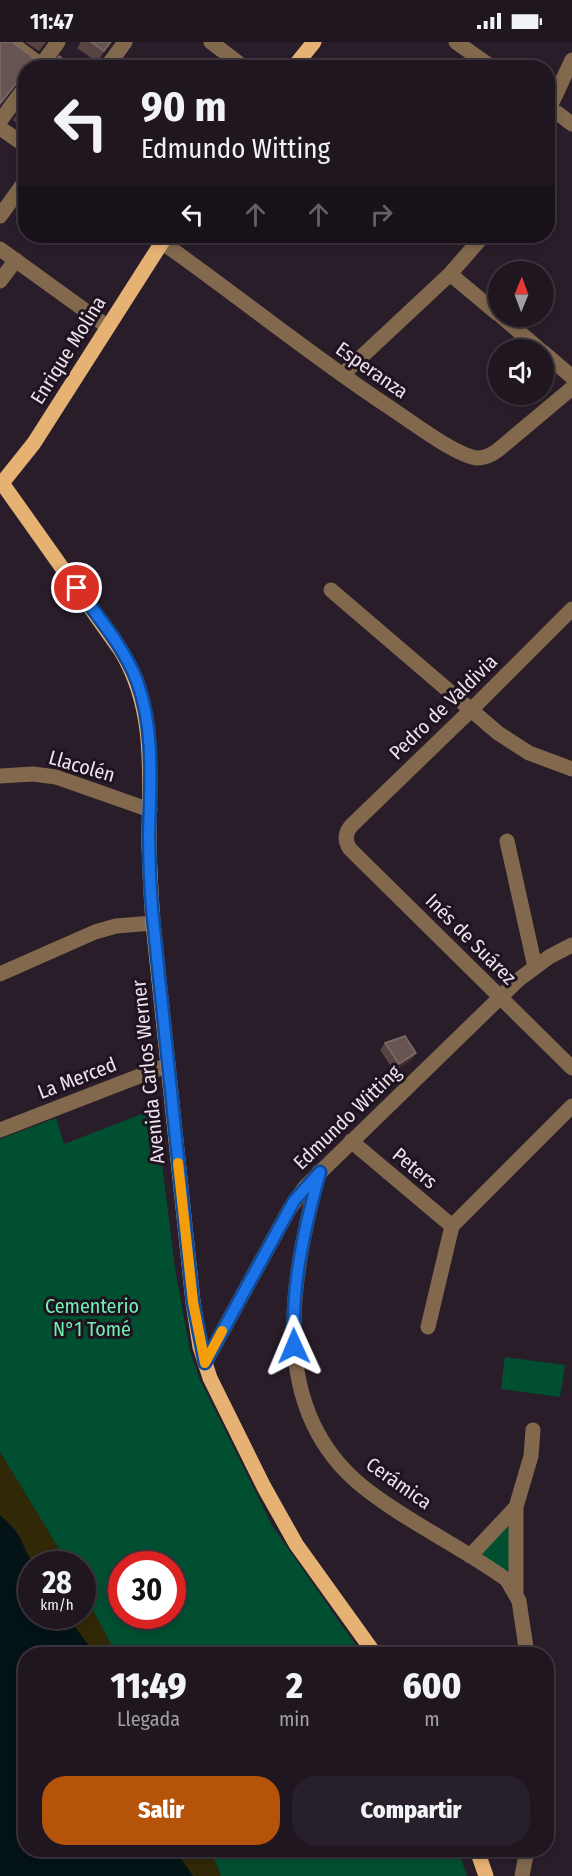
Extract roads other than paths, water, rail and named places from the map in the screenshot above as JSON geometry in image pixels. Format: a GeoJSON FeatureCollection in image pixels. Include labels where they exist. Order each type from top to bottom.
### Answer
{"type":"FeatureCollection","features":[{"type":"Feature","properties":{"kind":"main road"},"geometry":{"type":"LineString","coordinates":[[299,60],[314,42]]}},
{"type":"Feature","properties":{"kind":"main road","name":"Enrique Molina"},"geometry":{"type":"LineString","coordinates":[[1,482],[31,447],[108,327],[157,243]]}},
{"type":"Feature","properties":{"kind":"main road","name":"Avenida Carlos Werner"},"geometry":{"type":"LineString","coordinates":[[1,482],[114,640],[132,671],[142,698],[148,730],[149,865],[153,922],[193,1302],[205,1363],[216,1391],[279,1515],[309,1563],[370,1647]]}},
{"type":"Feature","properties":{"kind":"main road"},"geometry":{"type":"LineString","coordinates":[[479,1857],[486,1876]]}},
{"type":"Feature","properties":{"kind":"street"},"geometry":{"type":"LineString","coordinates":[[10,42],[32,60]]}},
{"type":"Feature","properties":{"kind":"street"},"geometry":{"type":"LineString","coordinates":[[44,60],[58,42]]}},
{"type":"Feature","properties":{"kind":"street"},"geometry":{"type":"LineString","coordinates":[[112,60],[125,42]]}},
{"type":"Feature","properties":{"kind":"street"},"geometry":{"type":"LineString","coordinates":[[211,42],[235,60]]}},
{"type":"Feature","properties":{"kind":"street"},"geometry":{"type":"LineString","coordinates":[[456,42],[482,60]]}},
{"type":"Feature","properties":{"kind":"street"},"geometry":{"type":"LineString","coordinates":[[555,94],[572,60]]}},
{"type":"Feature","properties":{"kind":"street"},"geometry":{"type":"LineString","coordinates":[[0,121],[18,97]]}},
{"type":"Feature","properties":{"kind":"street"},"geometry":{"type":"LineString","coordinates":[[555,113],[572,124]]}},
{"type":"Feature","properties":{"kind":"street"},"geometry":{"type":"LineString","coordinates":[[0,128],[18,140]]}},
{"type":"Feature","properties":{"kind":"street"},"geometry":{"type":"LineString","coordinates":[[0,216],[18,191]]}},
{"type":"Feature","properties":{"kind":"street","name":"Esperanza"},"geometry":{"type":"LineString","coordinates":[[167,243],[342,375],[467,455],[479,459],[491,455],[572,388]]}},
{"type":"Feature","properties":{"kind":"street"},"geometry":{"type":"LineString","coordinates":[[342,375],[450,274],[477,243]]}},
{"type":"Feature","properties":{"kind":"street"},"geometry":{"type":"LineString","coordinates":[[0,249],[108,327]]}},
{"type":"Feature","properties":{"kind":"street"},"geometry":{"type":"LineString","coordinates":[[0,281],[16,260]]}},
{"type":"Feature","properties":{"kind":"street"},"geometry":{"type":"LineString","coordinates":[[450,274],[488,306]]}},
{"type":"Feature","properties":{"kind":"street"},"geometry":{"type":"LineString","coordinates":[[513,327],[527,339]]}},
{"type":"Feature","properties":{"kind":"street"},"geometry":{"type":"LineString","coordinates":[[554,362],[572,377]]}},
{"type":"Feature","properties":{"kind":"street"},"geometry":{"type":"LineString","coordinates":[[331,590],[516,746],[542,759],[572,769]]}},
{"type":"Feature","properties":{"kind":"street","name":"Pedro de Valdivia"},"geometry":{"type":"LineString","coordinates":[[346,837],[352,825],[572,609]]}},
{"type":"Feature","properties":{"kind":"street","name":"Llacolén"},"geometry":{"type":"LineString","coordinates":[[0,776],[33,774],[56,777],[150,810]]}},
{"type":"Feature","properties":{"kind":"street","name":"Inés de Suárez"},"geometry":{"type":"LineString","coordinates":[[346,837],[350,849],[572,1068]]}},
{"type":"Feature","properties":{"kind":"street"},"geometry":{"type":"LineString","coordinates":[[507,842],[535,967]]}},
{"type":"Feature","properties":{"kind":"street"},"geometry":{"type":"LineString","coordinates":[[0,974],[95,932],[116,926],[153,922]]}},
{"type":"Feature","properties":{"kind":"street","name":"Edmundo Witting"},"geometry":{"type":"LineString","coordinates":[[205,1363],[294,1201],[351,1141],[501,997],[535,967],[572,945]]}},
{"type":"Feature","properties":{"kind":"street","name":"La Merced"},"geometry":{"type":"LineString","coordinates":[[0,1131],[168,1065]]}},
{"type":"Feature","properties":{"kind":"street"},"geometry":{"type":"LineString","coordinates":[[428,1327],[452,1226],[572,1106]]}},
{"type":"Feature","properties":{"kind":"street","name":"Peters"},"geometry":{"type":"LineString","coordinates":[[351,1141],[452,1226]]}},
{"type":"Feature","properties":{"kind":"street","name":"Cerámica"},"geometry":{"type":"LineString","coordinates":[[320,1172],[300,1260],[293,1316],[295,1362],[309,1414],[330,1452],[363,1487],[500,1575],[516,1594]]}},
{"type":"Feature","properties":{"kind":"street"},"geometry":{"type":"LineString","coordinates":[[526,1647],[516,1594],[516,1507],[531,1456],[533,1430]]}},
{"type":"Feature","properties":{"kind":"street"},"geometry":{"type":"LineString","coordinates":[[470,1556],[516,1507]]}},
{"type":"Feature","properties":{"kind":"street"},"geometry":{"type":"LineString","coordinates":[[522,1876],[526,1857]]}},
{"type":"Feature","properties":{"kind":"park label","name":"Cementerio N°1 Tomé"},"geometry":{"type":"Point","coordinates":[92,1318]}}]}
